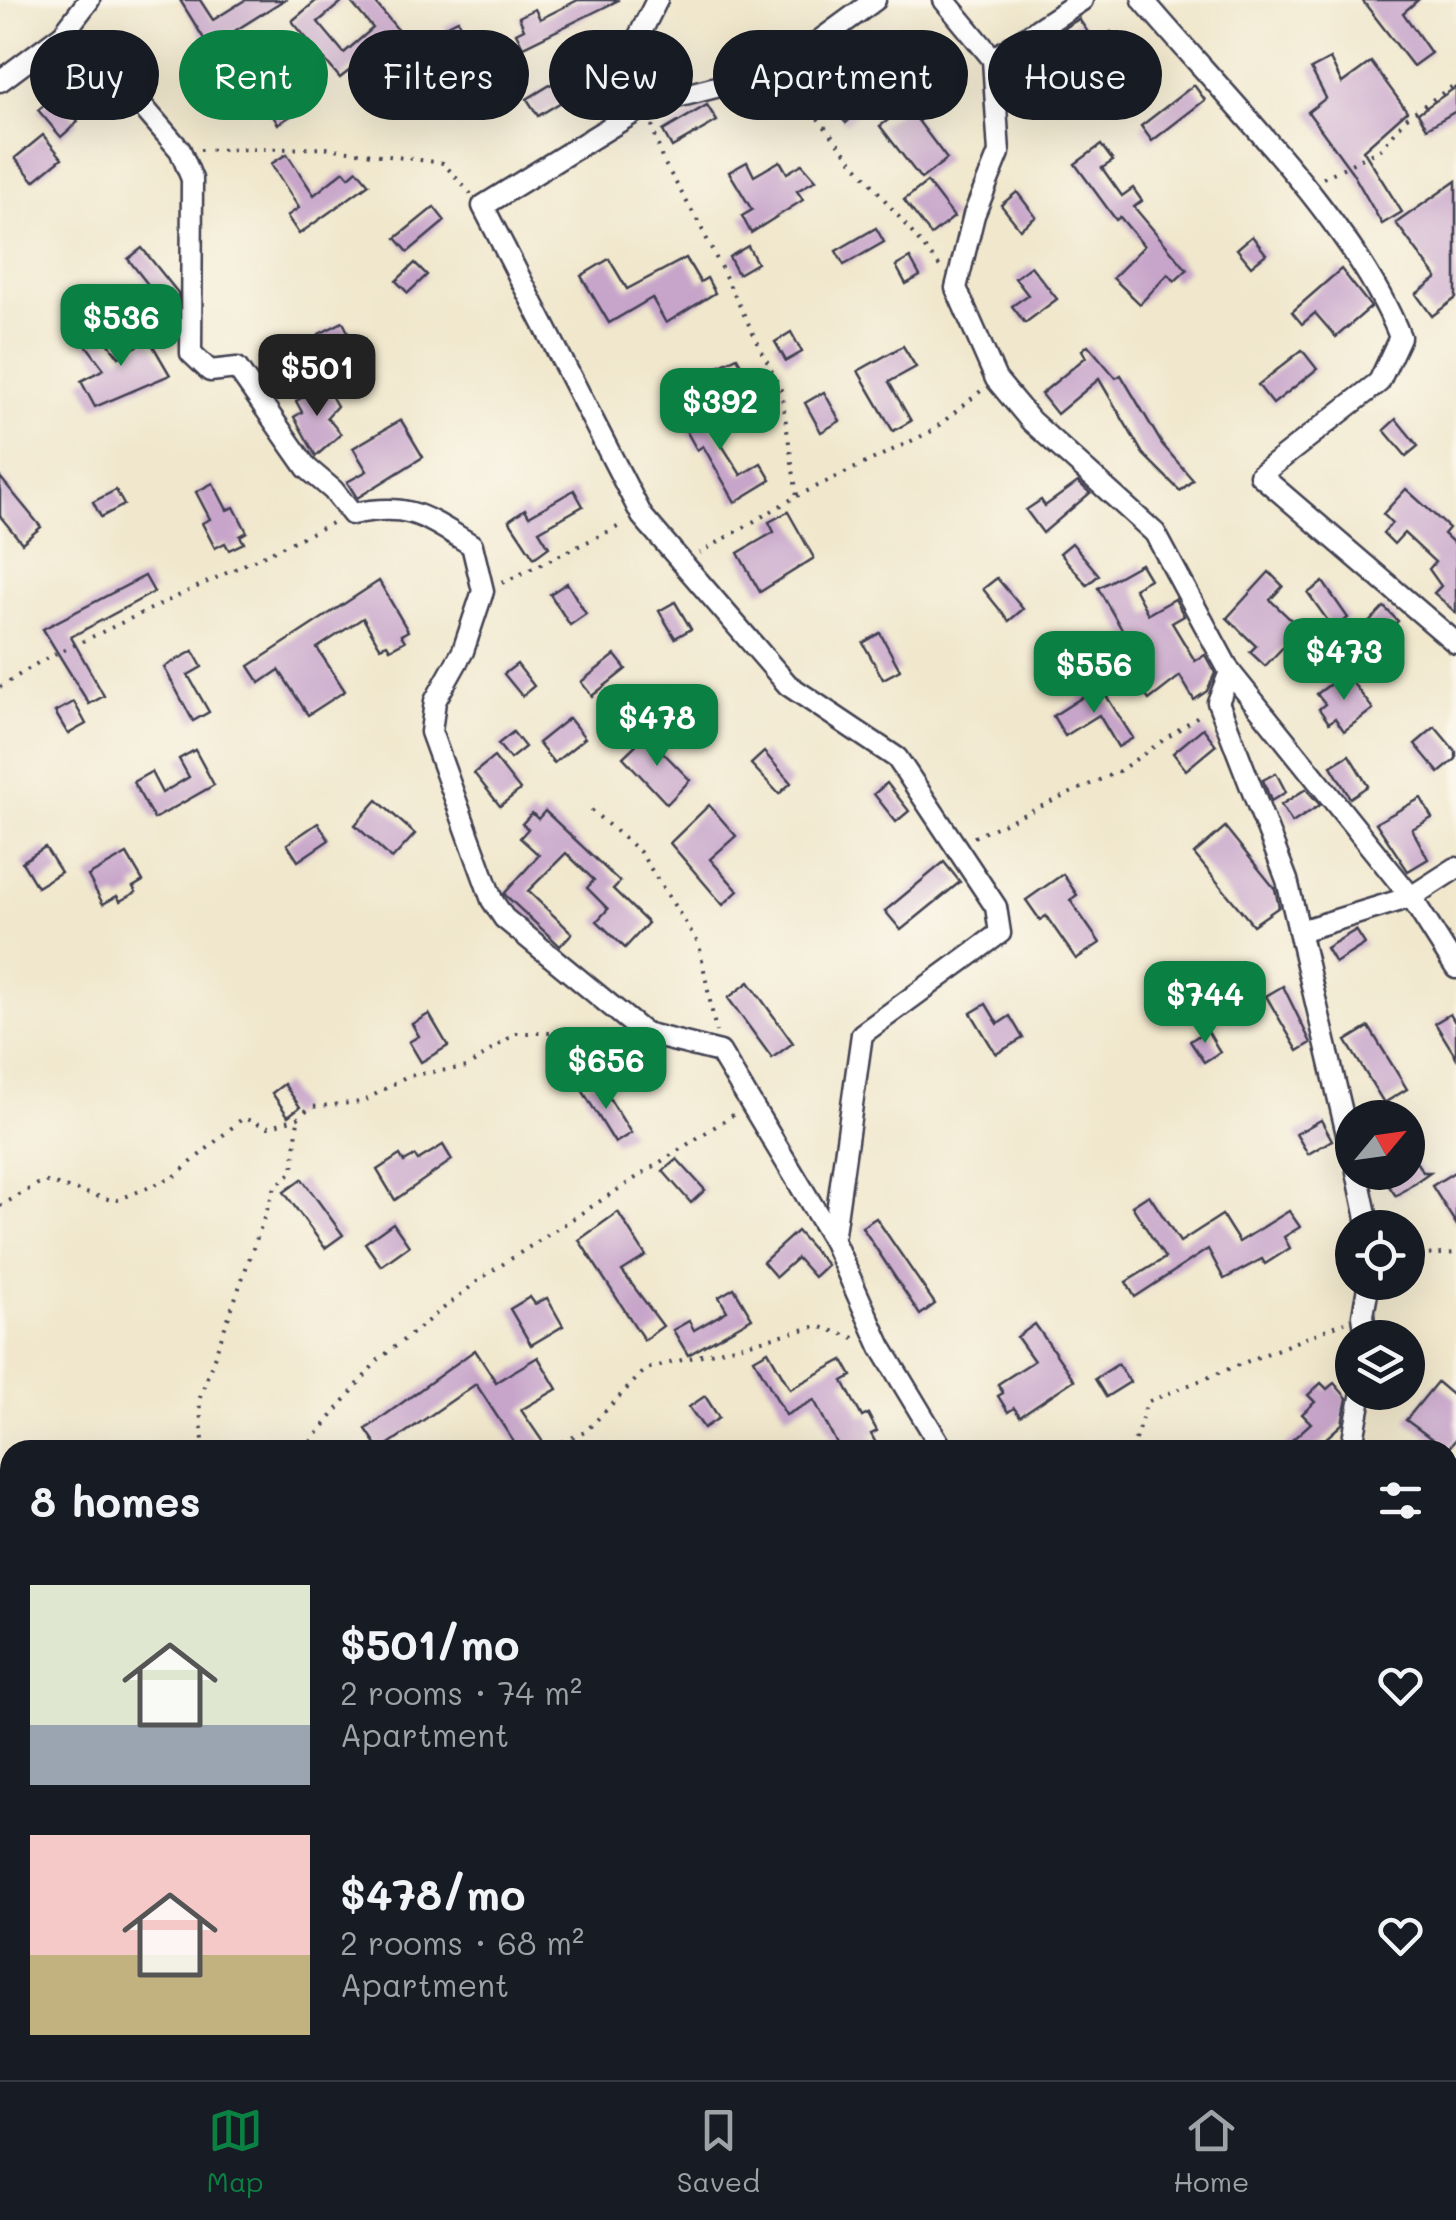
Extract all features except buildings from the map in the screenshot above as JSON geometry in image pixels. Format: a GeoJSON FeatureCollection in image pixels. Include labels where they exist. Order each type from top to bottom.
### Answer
{"type":"FeatureCollection","features":[{"type":"Feature","properties":{"kind":"street"},"geometry":{"type":"LineString","coordinates":[[66,30],[89,0]]}},
{"type":"Feature","properties":{"kind":"street"},"geometry":{"type":"LineString","coordinates":[[643,30],[657,0]]}},
{"type":"Feature","properties":{"kind":"street"},"geometry":{"type":"LineString","coordinates":[[834,30],[875,0]]}},
{"type":"Feature","properties":{"kind":"street"},"geometry":{"type":"LineString","coordinates":[[944,0],[988,53]]}},
{"type":"Feature","properties":{"kind":"street"},"geometry":{"type":"LineString","coordinates":[[1037,30],[1082,0]]}},
{"type":"Feature","properties":{"kind":"street"},"geometry":{"type":"LineString","coordinates":[[1143,0],[1304,188],[1385,298],[1400,338],[1379,382],[1260,476],[1456,642]]}},
{"type":"Feature","properties":{"kind":"street"},"geometry":{"type":"LineString","coordinates":[[0,81],[30,59]]}},
{"type":"Feature","properties":{"kind":"street"},"geometry":{"type":"LineString","coordinates":[[154,120],[180,150],[192,180],[192,353],[210,372],[237,368],[307,468],[333,490],[352,514],[389,506],[414,510],[472,546],[483,592],[464,652],[434,700],[430,732],[485,881],[504,918],[644,1034],[720,1052],[833,1240],[881,1347],[937,1440]]}},
{"type":"Feature","properties":{"kind":"street"},"geometry":{"type":"LineString","coordinates":[[622,120],[483,206],[642,516],[788,685],[897,758],[996,907],[1000,933],[862,1034],[833,1240]]}},
{"type":"Feature","properties":{"kind":"street"},"geometry":{"type":"LineString","coordinates":[[997,120],[999,153],[974,215],[956,288],[996,379],[1031,421],[1155,533],[1230,672],[1410,897],[1456,968]]}},
{"type":"Feature","properties":{"kind":"street"},"geometry":{"type":"LineString","coordinates":[[1230,672],[1218,702],[1287,880],[1339,1100]]}},
{"type":"Feature","properties":{"kind":"street"},"geometry":{"type":"LineString","coordinates":[[1300,932],[1410,897],[1456,868]]}},
{"type":"Feature","properties":{"kind":"street"},"geometry":{"type":"LineString","coordinates":[[1364,1320],[1366,1300]]}},
{"type":"Feature","properties":{"kind":"street"},"geometry":{"type":"LineString","coordinates":[[1353,1440],[1359,1410]]}},
{"type":"Feature","properties":{"kind":"path"},"geometry":{"type":"LineString","coordinates":[[1304,188],[1382,150],[1408,116],[1456,84]]}},
{"type":"Feature","properties":{"kind":"path"},"geometry":{"type":"LineString","coordinates":[[650,120],[662,160],[700,223],[780,390],[796,496]]}},
{"type":"Feature","properties":{"kind":"path"},"geometry":{"type":"LineString","coordinates":[[820,120],[956,288]]}},
{"type":"Feature","properties":{"kind":"path"},"geometry":{"type":"LineString","coordinates":[[180,150],[326,148],[444,163],[483,206]]}},
{"type":"Feature","properties":{"kind":"path"},"geometry":{"type":"LineString","coordinates":[[683,564],[796,496],[932,430],[996,379]]}},
{"type":"Feature","properties":{"kind":"path"},"geometry":{"type":"LineString","coordinates":[[0,687],[42,661],[352,514]]}},
{"type":"Feature","properties":{"kind":"path"},"geometry":{"type":"LineString","coordinates":[[483,592],[642,516]]}},
{"type":"Feature","properties":{"kind":"path"},"geometry":{"type":"LineString","coordinates":[[956,846],[1050,799],[1120,771],[1218,702]]}},
{"type":"Feature","properties":{"kind":"path"},"geometry":{"type":"LineString","coordinates":[[591,810],[640,852],[699,944],[720,1052]]}},
{"type":"Feature","properties":{"kind":"path"},"geometry":{"type":"LineString","coordinates":[[0,1206],[43,1181],[115,1201],[174,1176],[243,1118],[268,1127],[298,1118],[310,1108],[362,1102],[407,1076],[467,1068],[516,1034],[644,1034]]}},
{"type":"Feature","properties":{"kind":"path"},"geometry":{"type":"LineString","coordinates":[[312,1440],[377,1360],[482,1276],[749,1105]]}},
{"type":"Feature","properties":{"kind":"path"},"geometry":{"type":"LineString","coordinates":[[203,1440],[199,1400],[275,1187],[293,1171],[298,1118]]}},
{"type":"Feature","properties":{"kind":"path"},"geometry":{"type":"LineString","coordinates":[[1425,1253],[1456,1253]]}},
{"type":"Feature","properties":{"kind":"path"},"geometry":{"type":"LineString","coordinates":[[1135,1440],[1147,1402],[1363,1315]]}},
{"type":"Feature","properties":{"kind":"path"},"geometry":{"type":"LineString","coordinates":[[567,1440],[585,1432],[646,1369],[818,1326],[881,1347]]}}]}
